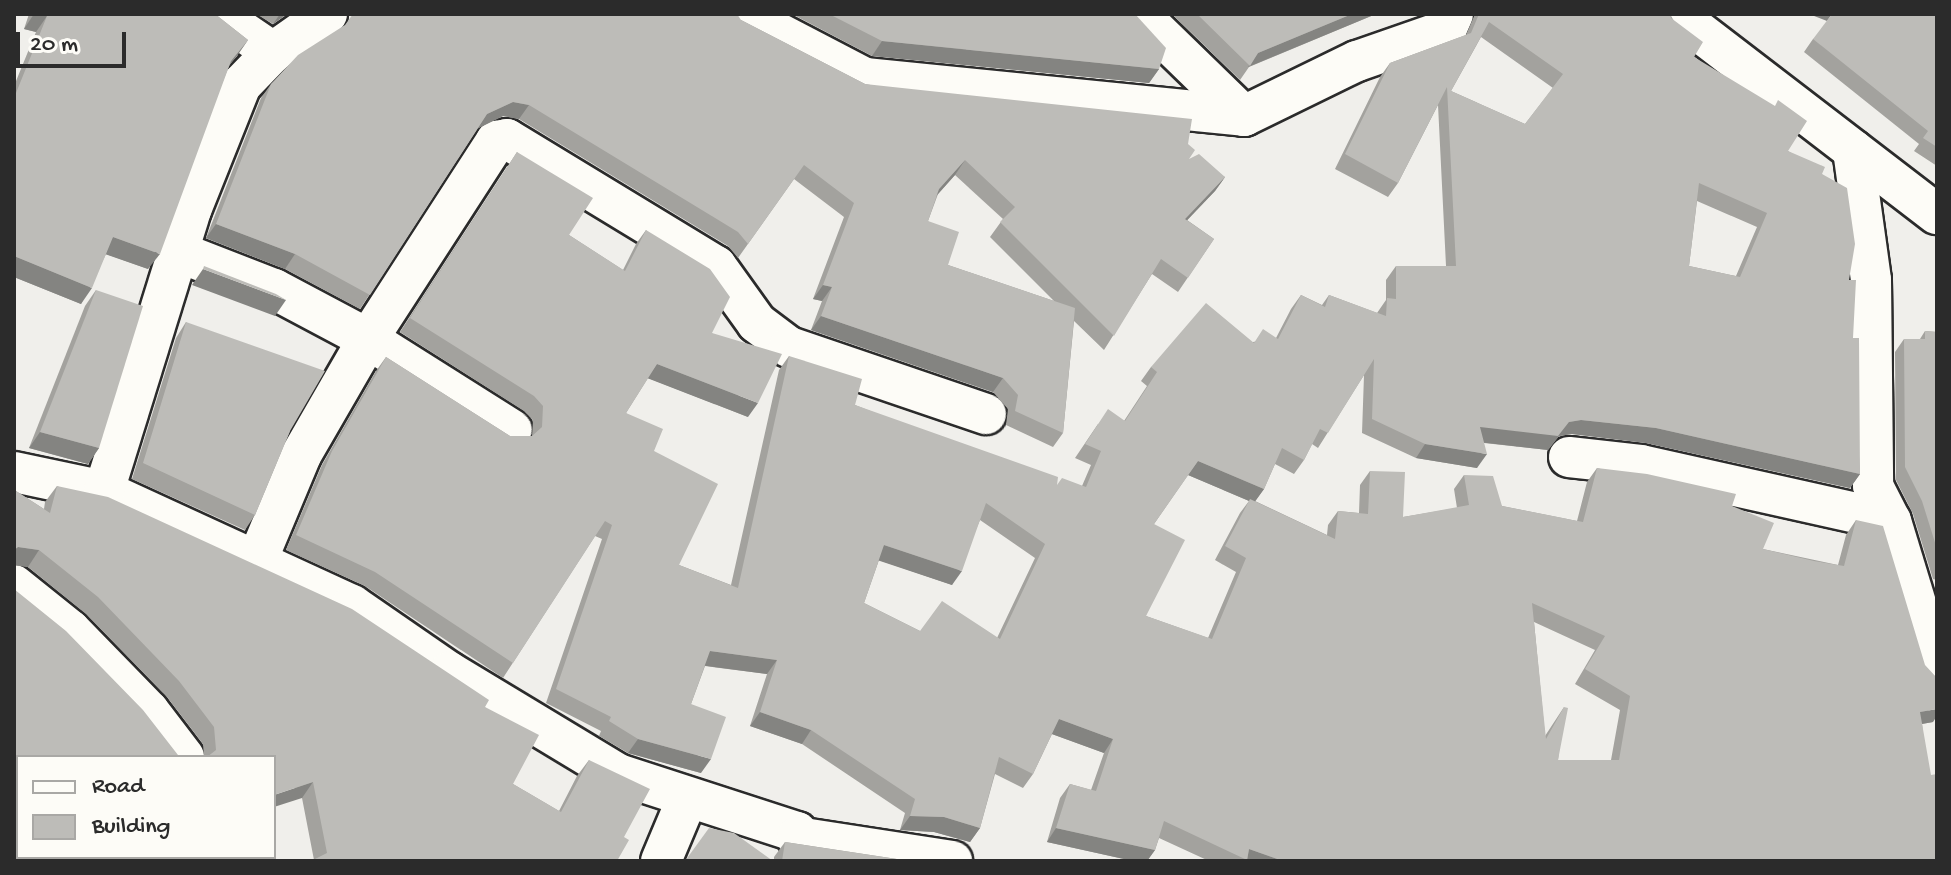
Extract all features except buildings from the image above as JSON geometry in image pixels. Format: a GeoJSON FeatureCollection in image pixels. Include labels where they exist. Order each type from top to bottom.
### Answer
{"type":"FeatureCollection","features":[{"type":"Feature","properties":{"kind":"street"},"geometry":{"type":"LineString","coordinates":[[217,14],[273,52]]}},
{"type":"Feature","properties":{"kind":"street"},"geometry":{"type":"LineString","coordinates":[[104,491],[181,253],[191,210],[241,85],[273,52],[327,14]]}},
{"type":"Feature","properties":{"kind":"street"},"geometry":{"type":"LineString","coordinates":[[742,14],[865,78],[1244,116],[1357,61],[1446,30],[1453,14]]}},
{"type":"Feature","properties":{"kind":"street"},"geometry":{"type":"LineString","coordinates":[[1139,14],[1244,116]]}},
{"type":"Feature","properties":{"kind":"street"},"geometry":{"type":"LineString","coordinates":[[1676,14],[1937,214]]}},
{"type":"Feature","properties":{"kind":"street"},"geometry":{"type":"LineString","coordinates":[[258,558],[301,455],[368,339],[496,141],[507,139],[716,266],[757,323],[789,347],[986,414]]}},
{"type":"Feature","properties":{"kind":"street"},"geometry":{"type":"LineString","coordinates":[[1853,150],[1871,280],[1873,486],[1891,521],[1937,672]]}},
{"type":"Feature","properties":{"kind":"street"},"geometry":{"type":"LineString","coordinates":[[181,253],[274,289],[368,339],[512,430]]}},
{"type":"Feature","properties":{"kind":"street"},"geometry":{"type":"LineString","coordinates":[[1569,457],[1641,465],[1891,521]]}},
{"type":"Feature","properties":{"kind":"street"},"geometry":{"type":"LineString","coordinates":[[14,472],[104,491],[258,558],[352,605],[449,672],[618,774],[687,799],[797,832],[797,837],[952,861]]}},
{"type":"Feature","properties":{"kind":"street"},"geometry":{"type":"LineString","coordinates":[[14,585],[70,630],[149,711],[182,755]]}},
{"type":"Feature","properties":{"kind":"street"},"geometry":{"type":"LineString","coordinates":[[661,861],[687,799]]}}]}
